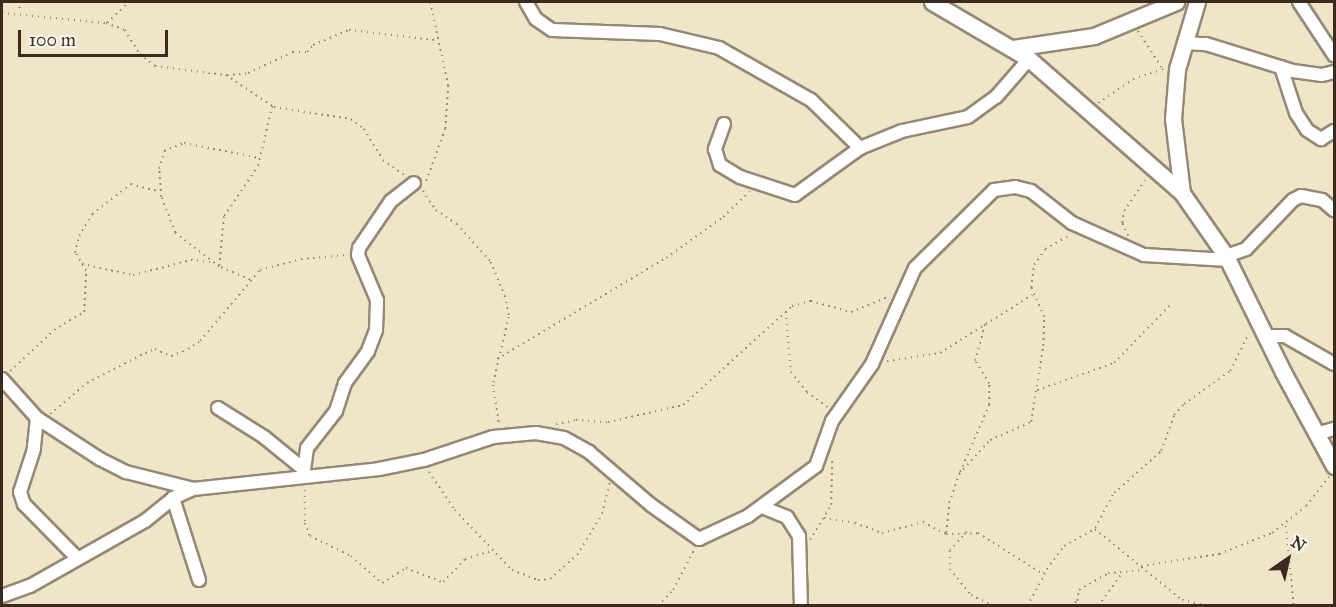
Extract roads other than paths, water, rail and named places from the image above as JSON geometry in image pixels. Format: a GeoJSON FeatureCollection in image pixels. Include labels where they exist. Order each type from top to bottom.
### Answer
{"type":"FeatureCollection","features":[{"type":"Feature","properties":{"kind":"street"},"geometry":{"type":"LineString","coordinates":[[526,2],[536,19],[552,30],[660,34],[719,48],[811,100],[860,148]]}},
{"type":"Feature","properties":{"kind":"street"},"geometry":{"type":"LineString","coordinates":[[932,2],[1029,59],[1182,193],[1227,258],[1265,336],[1335,465]]}},
{"type":"Feature","properties":{"kind":"street"},"geometry":{"type":"LineString","coordinates":[[1013,48],[1085,38],[1133,22],[1176,2]]}},
{"type":"Feature","properties":{"kind":"street"},"geometry":{"type":"LineString","coordinates":[[1182,193],[1174,146],[1177,78],[1184,43],[1197,2]]}},
{"type":"Feature","properties":{"kind":"street"},"geometry":{"type":"LineString","coordinates":[[1299,2],[1335,55]]}},
{"type":"Feature","properties":{"kind":"street"},"geometry":{"type":"LineString","coordinates":[[1184,43],[1206,45],[1307,74],[1335,72]]}},
{"type":"Feature","properties":{"kind":"street"},"geometry":{"type":"LineString","coordinates":[[724,124],[715,155],[726,170],[757,184],[795,195],[860,148],[902,131],[968,117],[996,97],[1029,59]]}},
{"type":"Feature","properties":{"kind":"street"},"geometry":{"type":"LineString","coordinates":[[1281,67],[1296,113],[1307,130],[1321,139],[1335,131]]}},
{"type":"Feature","properties":{"kind":"street"},"geometry":{"type":"LineString","coordinates":[[302,472],[306,448],[336,411],[345,383],[368,351],[376,330],[376,300],[358,255],[391,201],[414,183]]}},
{"type":"Feature","properties":{"kind":"street"},"geometry":{"type":"LineString","coordinates":[[6,599],[76,557],[145,521],[173,498],[193,489],[302,472],[379,470],[424,460],[502,436],[536,433],[572,442],[612,471],[659,512],[699,539],[762,507],[809,473],[821,458],[837,413],[872,364],[901,294],[925,255],[994,190],[1015,187],[1031,191],[1081,227],[1144,255],[1227,258],[1246,249],[1293,200],[1301,196],[1322,200],[1335,210]]}},
{"type":"Feature","properties":{"kind":"street"},"geometry":{"type":"LineString","coordinates":[[1265,336],[1285,336],[1335,364]]}},
{"type":"Feature","properties":{"kind":"street"},"geometry":{"type":"LineString","coordinates":[[2,378],[37,418],[113,466],[193,489]]}},
{"type":"Feature","properties":{"kind":"street"},"geometry":{"type":"LineString","coordinates":[[218,408],[264,437],[302,472]]}},
{"type":"Feature","properties":{"kind":"street"},"geometry":{"type":"LineString","coordinates":[[37,418],[34,449],[20,492],[24,504],[76,557]]}},
{"type":"Feature","properties":{"kind":"street"},"geometry":{"type":"LineString","coordinates":[[1319,433],[1335,429]]}},
{"type":"Feature","properties":{"kind":"street"},"geometry":{"type":"LineString","coordinates":[[173,498],[199,580]]}},
{"type":"Feature","properties":{"kind":"street"},"geometry":{"type":"LineString","coordinates":[[762,507],[787,517],[798,536],[801,552],[801,606]]}}]}
